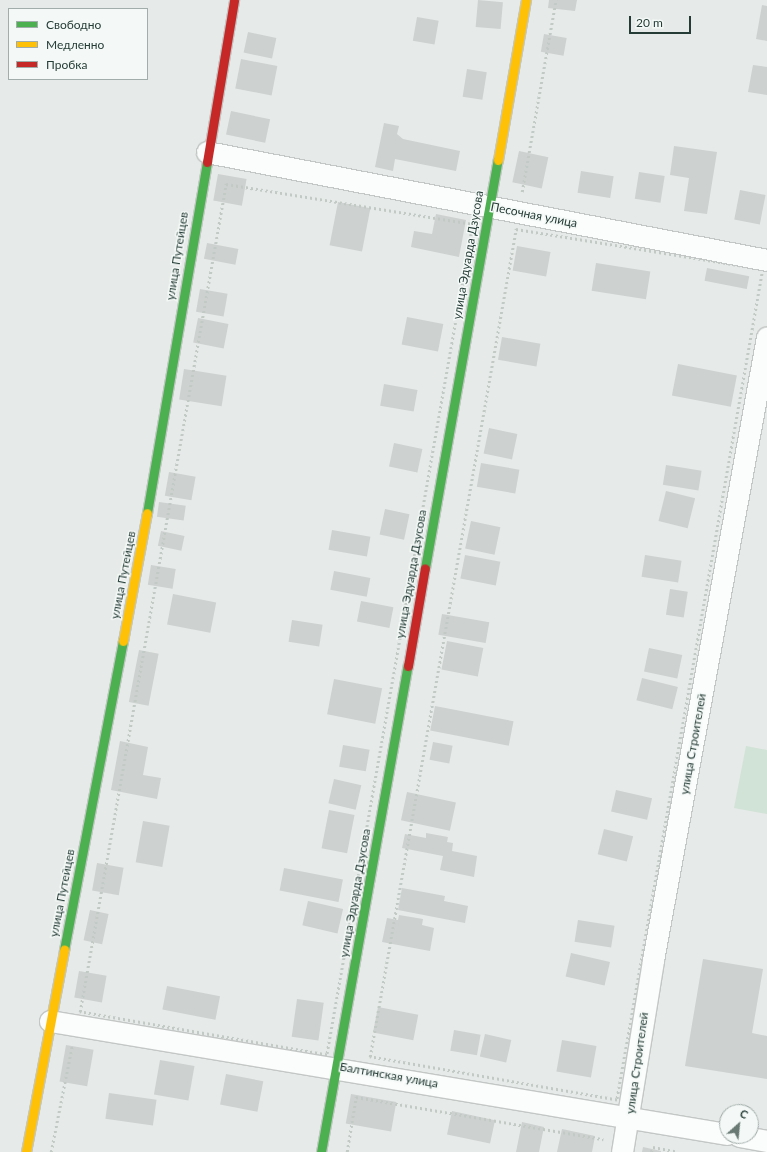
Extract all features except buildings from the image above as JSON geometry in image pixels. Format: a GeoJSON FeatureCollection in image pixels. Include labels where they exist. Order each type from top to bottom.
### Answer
{"type":"FeatureCollection","features":[{"type":"Feature","properties":{"kind":"street","name":"улица Путейцев"},"geometry":{"type":"LineString","coordinates":[[26,1152],[146,520],[207,152],[234,0]]}},
{"type":"Feature","properties":{"kind":"street","name":"улица Эдуарда Дзусова"},"geometry":{"type":"LineString","coordinates":[[321,1152],[331,1060],[526,0]]}},
{"type":"Feature","properties":{"kind":"street","name":"Песочная улица"},"geometry":{"type":"LineString","coordinates":[[207,152],[767,260]]}},
{"type":"Feature","properties":{"kind":"street","name":"улица Строителей"},"geometry":{"type":"LineString","coordinates":[[615,1146],[630,1116],[630,1094],[653,960],[767,337]]}},
{"type":"Feature","properties":{"kind":"street","name":"Балтинская улица"},"geometry":{"type":"LineString","coordinates":[[50,1021],[331,1060],[719,1133]]}},
{"type":"Feature","properties":{"kind":"path"},"geometry":{"type":"LineString","coordinates":[[521,196],[556,0]]}},
{"type":"Feature","properties":{"kind":"path"},"geometry":{"type":"LineString","coordinates":[[226,184],[473,224],[331,1060],[80,1012],[226,184]]}},
{"type":"Feature","properties":{"kind":"path"},"geometry":{"type":"LineString","coordinates":[[516,230],[763,269],[617,1100],[370,1057],[516,230]]}},
{"type":"Feature","properties":{"kind":"path"},"geometry":{"type":"LineString","coordinates":[[51,1152],[71,1046],[78,1047]]}},
{"type":"Feature","properties":{"kind":"path"},"geometry":{"type":"LineString","coordinates":[[347,1152],[356,1098],[615,1146]]}},
{"type":"Feature","properties":{"kind":"path"},"geometry":{"type":"LineString","coordinates":[[651,1152],[653,1147],[678,1152]]}},
{"type":"Feature","properties":{"kind":"green space"},"geometry":{"type":"Polygon","coordinates":[[[746,746],[767,750],[767,814],[734,808],[746,746]]]}},
{"type":"Feature","properties":{"kind":"traffic: fast"},"geometry":{"type":"LineString","coordinates":[[425,568],[498,160]]}},
{"type":"Feature","properties":{"kind":"traffic: fast"},"geometry":{"type":"LineString","coordinates":[[147,513],[207,162]]}},
{"type":"Feature","properties":{"kind":"traffic: fast"},"geometry":{"type":"LineString","coordinates":[[64,950],[123,641]]}},
{"type":"Feature","properties":{"kind":"traffic: fast"},"geometry":{"type":"LineString","coordinates":[[321,1152],[408,666]]}},
{"type":"Feature","properties":{"kind":"traffic: slow"},"geometry":{"type":"LineString","coordinates":[[498,160],[526,0]]}},
{"type":"Feature","properties":{"kind":"traffic: slow"},"geometry":{"type":"LineString","coordinates":[[123,641],[147,513]]}},
{"type":"Feature","properties":{"kind":"traffic: slow"},"geometry":{"type":"LineString","coordinates":[[26,1152],[64,950]]}},
{"type":"Feature","properties":{"kind":"traffic: jam"},"geometry":{"type":"LineString","coordinates":[[207,162],[234,0]]}},
{"type":"Feature","properties":{"kind":"traffic: jam"},"geometry":{"type":"LineString","coordinates":[[408,666],[425,568]]}}]}
